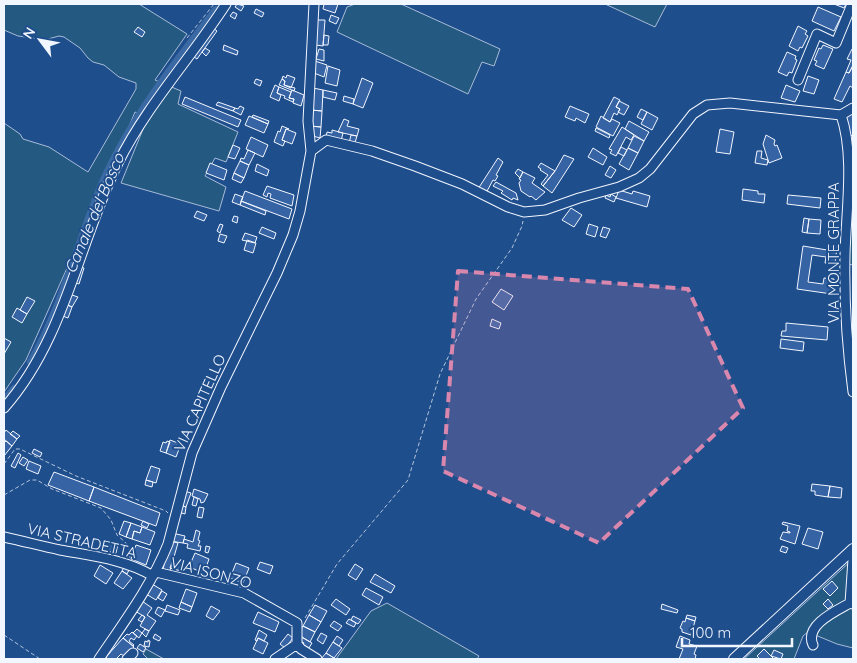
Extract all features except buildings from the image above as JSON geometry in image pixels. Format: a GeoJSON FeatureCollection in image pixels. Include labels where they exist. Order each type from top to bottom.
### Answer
{"type":"FeatureCollection","features":[{"type":"Feature","properties":{"kind":"main road"},"geometry":{"type":"LineString","coordinates":[[734,659],[853,549]]}},
{"type":"Feature","properties":{"kind":"street"},"geometry":{"type":"LineString","coordinates":[[4,408],[28,377],[45,349],[106,191],[134,133],[157,98],[226,4]]}},
{"type":"Feature","properties":{"kind":"street","name":"VIA CAPITELLO"},"geometry":{"type":"LineString","coordinates":[[99,659],[154,574],[168,544],[192,453],[293,235],[304,193],[311,151],[308,121],[314,4]]}},
{"type":"Feature","properties":{"kind":"street"},"geometry":{"type":"LineString","coordinates":[[798,80],[817,34],[836,43],[852,4]]}},
{"type":"Feature","properties":{"kind":"street"},"geometry":{"type":"LineString","coordinates":[[311,151],[326,140],[372,151],[462,184],[508,208],[524,212],[545,210],[619,187],[639,178],[650,169],[693,114],[707,105],[730,103],[842,115],[853,108]]}},
{"type":"Feature","properties":{"kind":"street","name":"VIA MONTE GRAPPA"},"geometry":{"type":"LineString","coordinates":[[842,115],[847,131],[848,154],[845,304],[848,356],[853,392]]}},
{"type":"Feature","properties":{"kind":"street","name":"VIA STRADETTA"},"geometry":{"type":"LineString","coordinates":[[4,536],[44,547],[131,565],[154,574]]}},
{"type":"Feature","properties":{"kind":"street"},"geometry":{"type":"LineString","coordinates":[[812,645],[814,628],[827,616],[852,604],[853,559]]}},
{"type":"Feature","properties":{"kind":"street","name":"VIA ISONZO"},"geometry":{"type":"LineString","coordinates":[[154,574],[244,593],[297,623],[298,630]]}},
{"type":"Feature","properties":{"kind":"street"},"geometry":{"type":"LineString","coordinates":[[298,630],[297,644],[301,649],[318,659]]}},
{"type":"Feature","properties":{"kind":"street"},"geometry":{"type":"LineString","coordinates":[[275,659],[297,644]]}},
{"type":"Feature","properties":{"kind":"path"},"geometry":{"type":"LineString","coordinates":[[187,38],[214,4]]}},
{"type":"Feature","properties":{"kind":"path"},"geometry":{"type":"LineString","coordinates":[[298,630],[338,564],[408,480],[440,374],[476,299],[512,248],[522,226],[524,212]]}},
{"type":"Feature","properties":{"kind":"path"},"geometry":{"type":"LineString","coordinates":[[4,464],[15,449],[20,449],[76,476],[166,511],[174,519]]}},
{"type":"Feature","properties":{"kind":"path"},"geometry":{"type":"LineString","coordinates":[[4,495],[30,480],[37,480],[52,489],[101,508],[111,520],[117,535],[129,548],[131,565]]}},
{"type":"Feature","properties":{"kind":"path"},"geometry":{"type":"LineString","coordinates":[[4,635],[40,659]]}},
{"type":"Feature","properties":{"kind":"highlighted area"},"geometry":{"type":"Polygon","coordinates":[[[458,271],[688,289],[743,408],[599,543],[443,471],[458,271]]]}},
{"type":"Feature","properties":{"kind":"shaded area"},"geometry":{"type":"Polygon","coordinates":[[[4,4],[139,4],[187,34],[155,80],[181,91],[178,104],[238,132],[226,162],[215,158],[205,176],[226,187],[219,211],[121,183],[148,117],[135,112],[120,148],[92,203],[76,248],[26,360],[4,392],[4,123],[20,134],[23,139],[49,147],[88,172],[136,89],[136,83],[119,77],[104,65],[93,62],[80,48],[64,37],[41,39],[18,36],[4,30],[4,4]]]}},
{"type":"Feature","properties":{"kind":"shaded area"},"geometry":{"type":"Polygon","coordinates":[[[355,4],[401,4],[500,49],[494,66],[482,62],[468,94],[337,32],[347,7],[355,4]]]}},
{"type":"Feature","properties":{"kind":"shaded area"},"geometry":{"type":"Polygon","coordinates":[[[605,4],[667,4],[655,27],[605,4]]]}},
{"type":"Feature","properties":{"kind":"shaded area"},"geometry":{"type":"Polygon","coordinates":[[[851,207],[853,207],[853,265],[843,263],[851,207]]]}},
{"type":"Feature","properties":{"kind":"shaded area"},"geometry":{"type":"Polygon","coordinates":[[[853,559],[853,648],[837,644],[808,632],[803,636],[794,659],[744,659],[853,559]]]}},
{"type":"Feature","properties":{"kind":"shaded area"},"geometry":{"type":"Polygon","coordinates":[[[387,603],[479,656],[477,659],[336,659],[371,611],[387,603]]]}},
{"type":"Feature","properties":{"kind":"shaded area"},"geometry":{"type":"Polygon","coordinates":[[[146,649],[164,659],[148,659],[143,654],[146,649]]]}},
{"type":"Feature","properties":{"kind":"waterway","name":"Canale del Bosco"},"geometry":{"type":"LineString","coordinates":[[31,362],[52,319],[94,204],[114,159],[154,93],[216,10]]}},
{"type":"Feature","properties":{"kind":"waterway","name":"Canale del Bosco"},"geometry":{"type":"LineString","coordinates":[[4,401],[14,389]]}}]}
